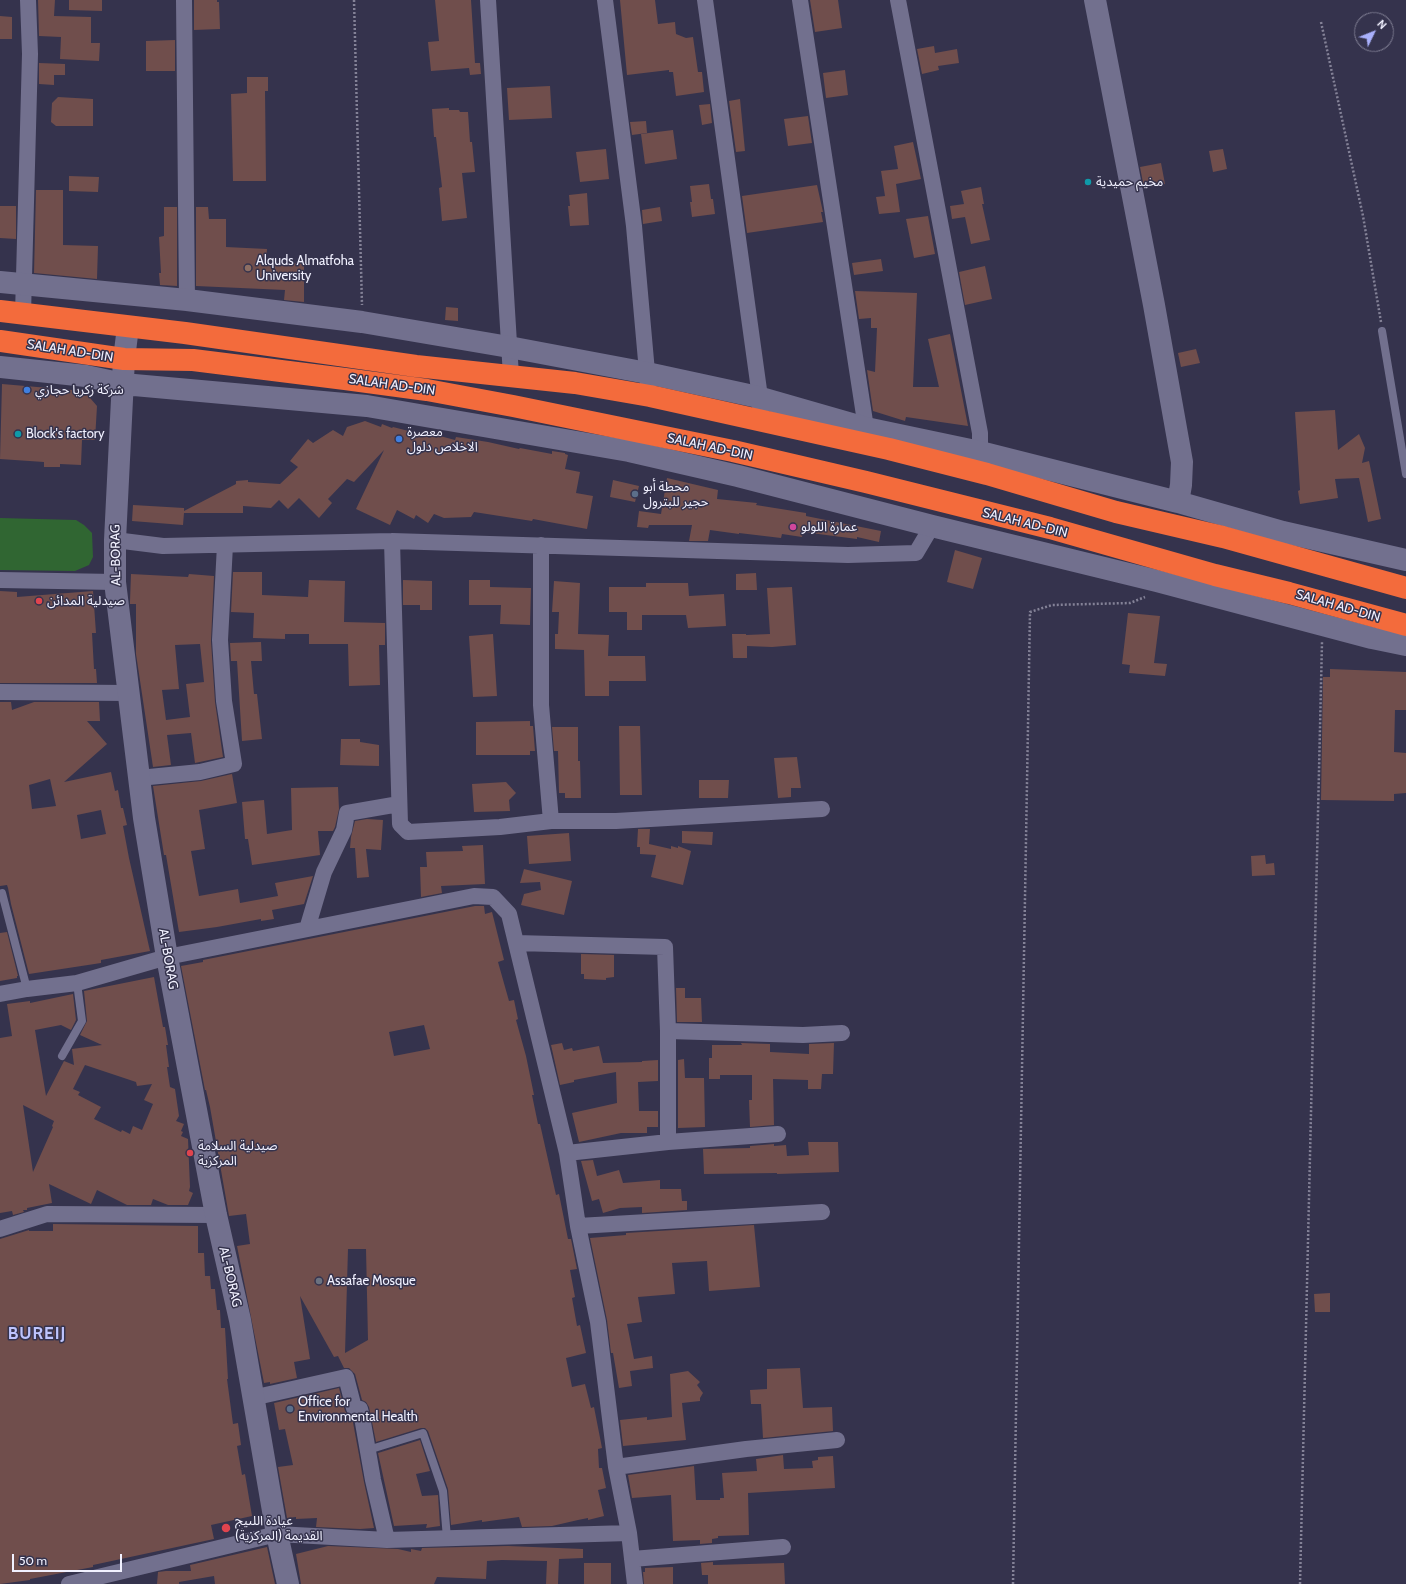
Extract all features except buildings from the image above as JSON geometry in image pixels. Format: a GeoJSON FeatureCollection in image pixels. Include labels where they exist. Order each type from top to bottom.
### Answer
{"type":"FeatureCollection","features":[{"type":"Feature","properties":{"kind":"highway","name":"SALAH AD-DIN"},"geometry":{"type":"LineString","coordinates":[[0,311],[185,333],[416,366],[575,383],[650,396],[889,449],[979,472],[1116,512],[1223,537],[1406,588]]}},
{"type":"Feature","properties":{"kind":"highway","name":"SALAH AD-DIN"},"geometry":{"type":"LineString","coordinates":[[0,341],[124,359],[193,360],[427,390],[513,406],[733,451],[859,480],[1050,528],[1215,575],[1406,625]]}},
{"type":"Feature","properties":{"kind":"main road"},"geometry":{"type":"LineString","coordinates":[[1095,0],[1154,305],[1182,462],[1181,485],[1178,502]]}},
{"type":"Feature","properties":{"kind":"main road"},"geometry":{"type":"LineString","coordinates":[[0,282],[187,300],[362,322],[510,347],[647,373],[760,397],[866,428],[980,452],[1178,502],[1283,532],[1406,560]]}},
{"type":"Feature","properties":{"kind":"main road","name":"AL-BORAG"},"geometry":{"type":"LineString","coordinates":[[128,327],[124,359],[115,540],[115,582],[144,818],[167,957],[216,1215],[240,1320],[252,1398],[277,1534],[288,1584]]}},
{"type":"Feature","properties":{"kind":"main road"},"geometry":{"type":"LineString","coordinates":[[0,367],[86,376],[123,384],[226,392],[366,406],[621,450],[738,476],[932,526],[1172,585],[1322,625],[1406,645]]}},
{"type":"Feature","properties":{"kind":"street"},"geometry":{"type":"LineString","coordinates":[[23,314],[30,54],[28,0]]}},
{"type":"Feature","properties":{"kind":"street"},"geometry":{"type":"LineString","coordinates":[[184,0],[187,300]]}},
{"type":"Feature","properties":{"kind":"street"},"geometry":{"type":"LineString","coordinates":[[488,0],[511,376]]}},
{"type":"Feature","properties":{"kind":"street"},"geometry":{"type":"LineString","coordinates":[[605,0],[634,226],[650,396]]}},
{"type":"Feature","properties":{"kind":"street"},"geometry":{"type":"LineString","coordinates":[[705,0],[760,397],[761,421]]}},
{"type":"Feature","properties":{"kind":"street"},"geometry":{"type":"LineString","coordinates":[[800,0],[866,428]]}},
{"type":"Feature","properties":{"kind":"street"},"geometry":{"type":"LineString","coordinates":[[898,0],[980,433],[980,452]]}},
{"type":"Feature","properties":{"kind":"street"},"geometry":{"type":"LineString","coordinates":[[115,540],[163,546],[392,541],[540,544],[848,555],[916,553],[932,526]]}},
{"type":"Feature","properties":{"kind":"street"},"geometry":{"type":"LineString","coordinates":[[392,541],[400,824],[408,832],[500,827],[551,821],[616,821],[822,809]]}},
{"type":"Feature","properties":{"kind":"street"},"geometry":{"type":"LineString","coordinates":[[540,544],[541,705],[551,821]]}},
{"type":"Feature","properties":{"kind":"street"},"geometry":{"type":"LineString","coordinates":[[139,778],[200,772],[234,764],[224,701],[220,640],[225,545]]}},
{"type":"Feature","properties":{"kind":"street"},"geometry":{"type":"LineString","coordinates":[[0,580],[115,582]]}},
{"type":"Feature","properties":{"kind":"street"},"geometry":{"type":"LineString","coordinates":[[0,692],[129,693]]}},
{"type":"Feature","properties":{"kind":"street"},"geometry":{"type":"LineString","coordinates":[[307,929],[324,872],[344,830],[347,813],[400,804]]}},
{"type":"Feature","properties":{"kind":"street"},"geometry":{"type":"LineString","coordinates":[[0,994],[77,983],[167,957],[474,896],[494,897],[509,914],[567,1152],[578,1226],[598,1322],[616,1467],[629,1533],[635,1584]]}},
{"type":"Feature","properties":{"kind":"street"},"geometry":{"type":"LineString","coordinates":[[516,943],[665,947],[668,1031],[668,1142]]}},
{"type":"Feature","properties":{"kind":"street"},"geometry":{"type":"LineString","coordinates":[[668,1031],[803,1035],[842,1033]]}},
{"type":"Feature","properties":{"kind":"street"},"geometry":{"type":"LineString","coordinates":[[567,1152],[668,1142],[778,1134]]}},
{"type":"Feature","properties":{"kind":"street"},"geometry":{"type":"LineString","coordinates":[[578,1226],[822,1212]]}},
{"type":"Feature","properties":{"kind":"street"},"geometry":{"type":"LineString","coordinates":[[0,1230],[47,1214],[216,1215]]}},
{"type":"Feature","properties":{"kind":"street"},"geometry":{"type":"LineString","coordinates":[[252,1398],[346,1378],[354,1408],[360,1409],[373,1480],[387,1540]]}},
{"type":"Feature","properties":{"kind":"street"},"geometry":{"type":"LineString","coordinates":[[616,1467],[746,1449],[837,1440]]}},
{"type":"Feature","properties":{"kind":"street"},"geometry":{"type":"LineString","coordinates":[[69,1584],[277,1534],[387,1540],[629,1533]]}},
{"type":"Feature","properties":{"kind":"street"},"geometry":{"type":"LineString","coordinates":[[632,1559],[783,1548]]}},
{"type":"Feature","properties":{"kind":"lane"},"geometry":{"type":"LineString","coordinates":[[1382,331],[1406,474]]}},
{"type":"Feature","properties":{"kind":"lane"},"geometry":{"type":"LineString","coordinates":[[2,893],[27,989]]}},
{"type":"Feature","properties":{"kind":"lane"},"geometry":{"type":"LineString","coordinates":[[62,1056],[82,1021],[77,983]]}},
{"type":"Feature","properties":{"kind":"lane"},"geometry":{"type":"LineString","coordinates":[[368,1450],[423,1433],[443,1491],[447,1538]]}},
{"type":"Feature","properties":{"kind":"path"},"geometry":{"type":"LineString","coordinates":[[354,0],[362,322]]}},
{"type":"Feature","properties":{"kind":"path"},"geometry":{"type":"LineString","coordinates":[[1322,22],[1363,216],[1382,331]]}},
{"type":"Feature","properties":{"kind":"path"},"geometry":{"type":"LineString","coordinates":[[1013,1584],[1030,612],[1052,605],[1130,603],[1172,585]]}},
{"type":"Feature","properties":{"kind":"path"},"geometry":{"type":"LineString","coordinates":[[1300,1584],[1322,625]]}},
{"type":"Feature","properties":{"kind":"green space"},"geometry":{"type":"Polygon","coordinates":[[[0,518],[76,520],[92,533],[93,557],[89,565],[75,571],[0,570],[0,518]]]}},
{"type":"Feature","properties":{"kind":"place","name":"مخيم حميدية"},"geometry":{"type":"Point","coordinates":[1088,182]}},
{"type":"Feature","properties":{"kind":"place","name":"Alquds Almatfoha University"},"geometry":{"type":"Point","coordinates":[248,268]}},
{"type":"Feature","properties":{"kind":"place","name":"شركة زكريا حجازي"},"geometry":{"type":"Point","coordinates":[27,390]}},
{"type":"Feature","properties":{"kind":"place","name":"Block's factory"},"geometry":{"type":"Point","coordinates":[18,434]}},
{"type":"Feature","properties":{"kind":"place","name":"معصرة الاخلاص دلول"},"geometry":{"type":"Point","coordinates":[399,439]}},
{"type":"Feature","properties":{"kind":"place","name":"محطة أبو حجير للبترول"},"geometry":{"type":"Point","coordinates":[635,494]}},
{"type":"Feature","properties":{"kind":"place","name":"عمارة اللولو"},"geometry":{"type":"Point","coordinates":[793,527]}},
{"type":"Feature","properties":{"kind":"place","name":"صيدلية المدائن"},"geometry":{"type":"Point","coordinates":[39,601]}},
{"type":"Feature","properties":{"kind":"place","name":"صيدلية السلامة المركزية"},"geometry":{"type":"Point","coordinates":[190,1153]}},
{"type":"Feature","properties":{"kind":"place","name":"Assafae Mosque"},"geometry":{"type":"Point","coordinates":[319,1281]}},
{"type":"Feature","properties":{"kind":"place","name":"Office for Environmental Health"},"geometry":{"type":"Point","coordinates":[290,1409]}},
{"type":"Feature","properties":{"kind":"place","name":"عيادة اللىيج القديمة (المركزية)"},"geometry":{"type":"Point","coordinates":[226,1528]}},
{"type":"Feature","properties":{"kind":"district","name":"BUREIJ"},"geometry":{"type":"Point","coordinates":[37,1334]}}]}
